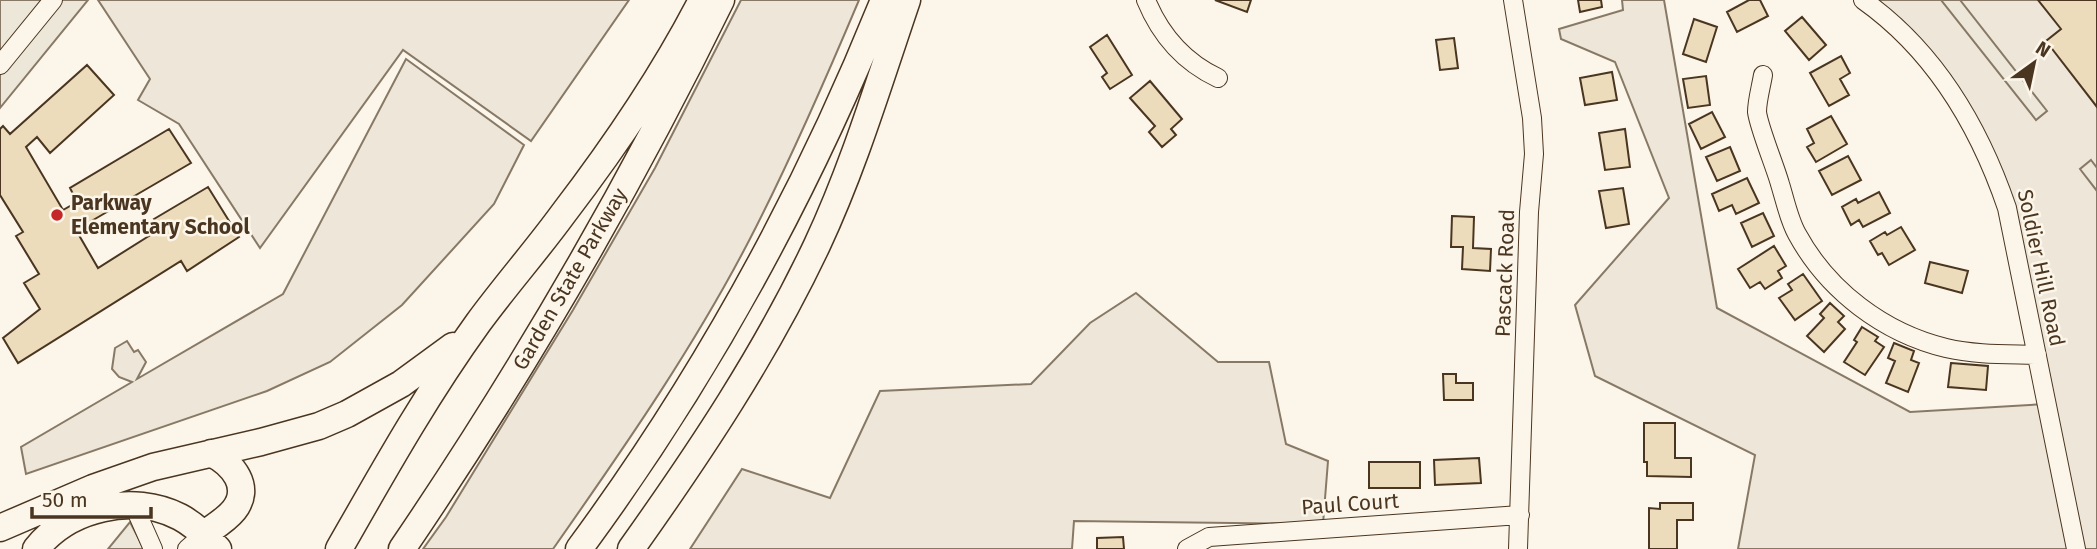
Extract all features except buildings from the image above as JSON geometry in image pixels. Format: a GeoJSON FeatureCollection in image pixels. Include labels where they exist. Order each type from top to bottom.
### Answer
{"type":"FeatureCollection","features":[{"type":"Feature","properties":{"kind":"highway"},"geometry":{"type":"LineString","coordinates":[[339,549],[413,421],[480,321],[565,212],[619,137],[667,64],[702,0]]}},
{"type":"Feature","properties":{"kind":"highway","name":"Garden State Parkway"},"geometry":{"type":"LineString","coordinates":[[402,549],[504,391],[617,200],[721,0]]}},
{"type":"Feature","properties":{"kind":"highway"},"geometry":{"type":"LineString","coordinates":[[579,549],[663,427],[746,287],[828,129],[884,0]]}},
{"type":"Feature","properties":{"kind":"highway"},"geometry":{"type":"LineString","coordinates":[[631,549],[726,408],[799,282],[848,171],[907,0]]}},
{"type":"Feature","properties":{"kind":"highway"},"geometry":{"type":"LineString","coordinates":[[0,528],[121,477],[289,435],[346,414],[376,399],[424,368],[480,321]]}},
{"type":"Feature","properties":{"kind":"highway"},"geometry":{"type":"LineString","coordinates":[[36,549],[51,533],[74,517],[104,508],[134,506],[172,514],[203,544],[233,512],[241,495],[237,474],[225,461],[211,453]]}},
{"type":"Feature","properties":{"kind":"street"},"geometry":{"type":"LineString","coordinates":[[0,65],[53,0]]}},
{"type":"Feature","properties":{"kind":"street"},"geometry":{"type":"LineString","coordinates":[[1146,0],[1158,26],[1172,45],[1190,61],[1218,78]]}},
{"type":"Feature","properties":{"kind":"street","name":"Pascack Road"},"geometry":{"type":"LineString","coordinates":[[1513,0],[1532,118],[1534,154],[1529,212],[1518,549]]}},
{"type":"Feature","properties":{"kind":"street","name":"Soldier Hill Road"},"geometry":{"type":"LineString","coordinates":[[1863,0],[1903,33],[1931,63],[1956,96],[1994,169],[2007,208],[2076,549]]}},
{"type":"Feature","properties":{"kind":"street"},"geometry":{"type":"LineString","coordinates":[[1763,75],[1757,113],[1796,232],[1816,264],[1835,285],[1859,306],[1911,337],[1946,348],[1978,353],[2037,355]]}},
{"type":"Feature","properties":{"kind":"street"},"geometry":{"type":"LineString","coordinates":[[134,506],[150,542]]}},
{"type":"Feature","properties":{"kind":"street","name":"Paul Court"},"geometry":{"type":"LineString","coordinates":[[1187,549],[1209,537],[1520,515]]}},
{"type":"Feature","properties":{"kind":"shaded area"},"geometry":{"type":"Polygon","coordinates":[[[0,0],[88,0],[0,108],[0,0]]]}},
{"type":"Feature","properties":{"kind":"shaded area"},"geometry":{"type":"Polygon","coordinates":[[[98,0],[629,0],[531,141],[403,50],[260,248],[179,124],[138,100],[150,79],[98,0]]]}},
{"type":"Feature","properties":{"kind":"shaded area"},"geometry":{"type":"Polygon","coordinates":[[[741,0],[859,0],[784,171],[734,269],[686,351],[553,549],[423,549],[446,517],[573,310],[655,168],[741,0]]]}},
{"type":"Feature","properties":{"kind":"shaded area"},"geometry":{"type":"Polygon","coordinates":[[[1622,0],[1664,0],[1717,308],[1910,412],[2046,404],[2007,208],[1956,96],[1863,0],[2097,0],[2097,549],[1738,549],[1755,455],[1595,376],[1575,305],[1669,198],[1615,62],[1561,39],[1559,29],[1623,10],[1622,0]]]}},
{"type":"Feature","properties":{"kind":"shaded area"},"geometry":{"type":"Polygon","coordinates":[[[1941,0],[1960,0],[2047,111],[2036,120],[1941,0]]]}},
{"type":"Feature","properties":{"kind":"shaded area"},"geometry":{"type":"Polygon","coordinates":[[[406,59],[524,145],[494,204],[402,305],[330,362],[267,391],[26,474],[21,447],[132,382],[119,377],[112,369],[115,348],[127,341],[134,352],[138,350],[146,362],[137,379],[283,294],[406,59]]]}},
{"type":"Feature","properties":{"kind":"shaded area"},"geometry":{"type":"Polygon","coordinates":[[[2091,160],[2097,168],[2097,191],[2080,169],[2091,160]]]}},
{"type":"Feature","properties":{"kind":"shaded area"},"geometry":{"type":"Polygon","coordinates":[[[1136,293],[1218,362],[1269,362],[1286,444],[1328,461],[1323,524],[1074,521],[1072,549],[690,549],[742,469],[830,498],[880,391],[1031,384],[1090,323],[1136,293]]]}},
{"type":"Feature","properties":{"kind":"shaded area"},"geometry":{"type":"Polygon","coordinates":[[[130,522],[144,549],[108,549],[130,522]]]}},
{"type":"Feature","properties":{"kind":"place","name":"Parkway Elementary School"},"geometry":{"type":"Point","coordinates":[57,215]}}]}
